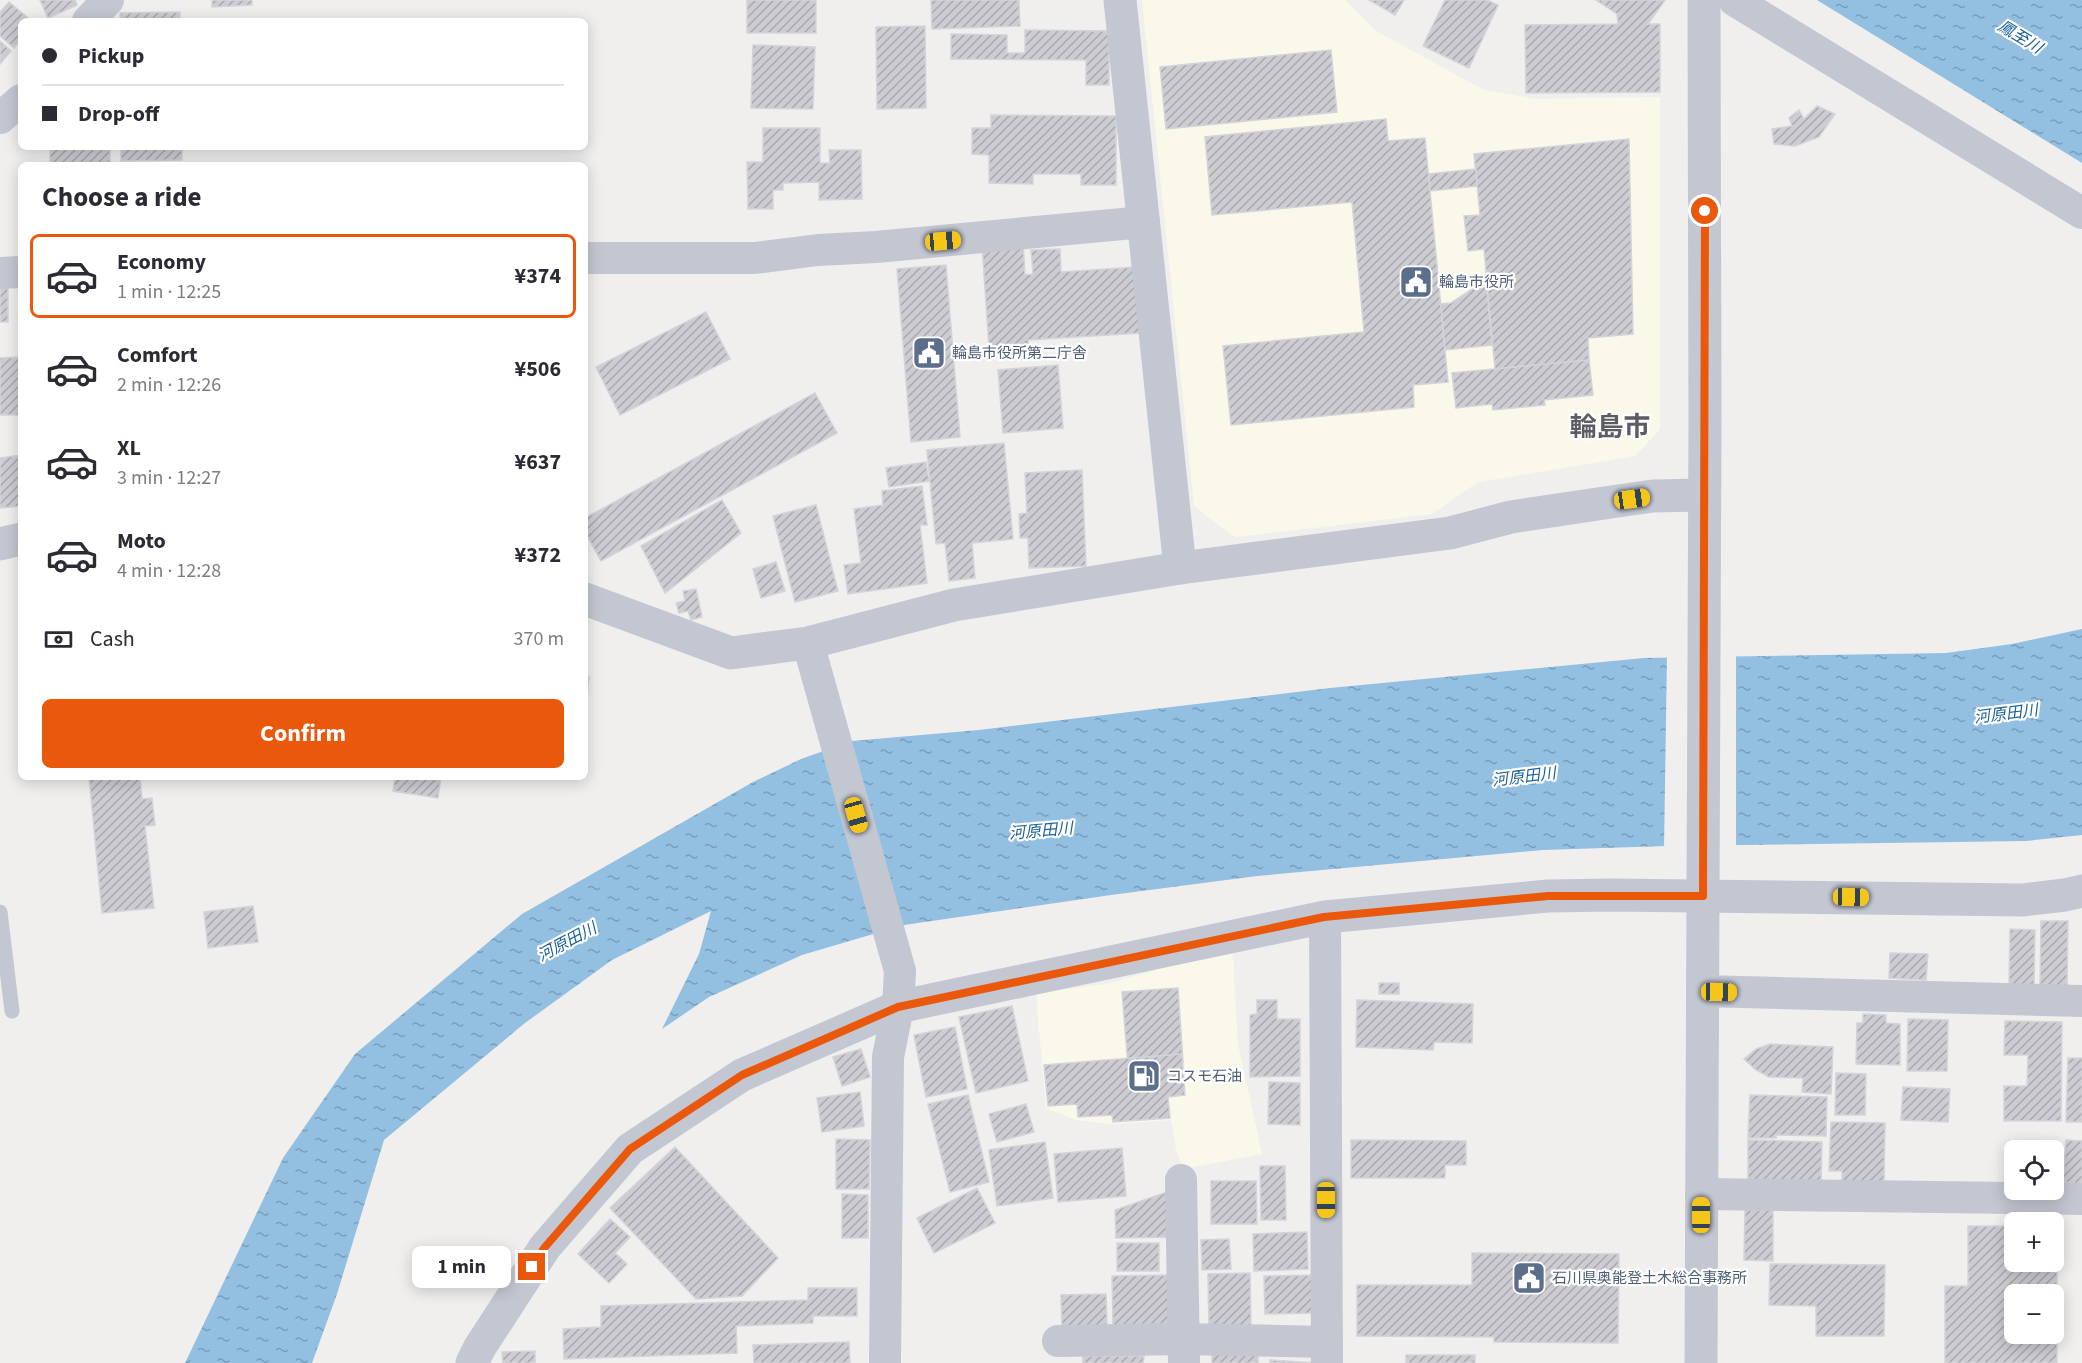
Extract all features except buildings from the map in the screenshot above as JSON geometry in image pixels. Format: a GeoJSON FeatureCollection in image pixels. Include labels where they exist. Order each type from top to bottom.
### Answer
{"type":"FeatureCollection","features":[{"type":"Feature","properties":{"kind":"street"},"geometry":{"type":"LineString","coordinates":[[91,18],[108,0]]}},
{"type":"Feature","properties":{"kind":"street"},"geometry":{"type":"LineString","coordinates":[[1120,0],[1180,568]]}},
{"type":"Feature","properties":{"kind":"street"},"geometry":{"type":"LineString","coordinates":[[1701,1363],[1704,0]]}},
{"type":"Feature","properties":{"kind":"street"},"geometry":{"type":"LineString","coordinates":[[1734,0],[2082,213]]}},
{"type":"Feature","properties":{"kind":"street"},"geometry":{"type":"LineString","coordinates":[[0,118],[18,103]]}},
{"type":"Feature","properties":{"kind":"street"},"geometry":{"type":"LineString","coordinates":[[588,258],[755,258],[818,250],[876,247],[1144,222]]}},
{"type":"Feature","properties":{"kind":"street"},"geometry":{"type":"LineString","coordinates":[[0,273],[18,272]]}},
{"type":"Feature","properties":{"kind":"street"},"geometry":{"type":"LineString","coordinates":[[588,600],[731,653],[808,643],[954,605],[1180,568],[1450,533],[1512,517],[1653,496],[1704,495]]}},
{"type":"Feature","properties":{"kind":"street"},"geometry":{"type":"LineString","coordinates":[[0,544],[18,540]]}},
{"type":"Feature","properties":{"kind":"street"},"geometry":{"type":"LineString","coordinates":[[808,643],[900,972],[898,1007],[888,1056],[885,1363]]}},
{"type":"Feature","properties":{"kind":"street"},"geometry":{"type":"LineString","coordinates":[[472,1363],[545,1247],[630,1149],[742,1075],[898,1007],[1324,917],[1703,883],[2023,900],[2082,891]]}},
{"type":"Feature","properties":{"kind":"street"},"geometry":{"type":"LineString","coordinates":[[1058,1341],[1184,1351],[1327,1353],[1324,917]]}},
{"type":"Feature","properties":{"kind":"street"},"geometry":{"type":"LineString","coordinates":[[1702,992],[2082,1001]]}},
{"type":"Feature","properties":{"kind":"street"},"geometry":{"type":"LineString","coordinates":[[1181,1180],[1184,1351]]}},
{"type":"Feature","properties":{"kind":"street"},"geometry":{"type":"LineString","coordinates":[[1701,1194],[2082,1199]]}},
{"type":"Feature","properties":{"kind":"lane"},"geometry":{"type":"LineString","coordinates":[[0,912],[12,1011]]}},
{"type":"Feature","properties":{"kind":"shaded area","name":"輪島市役所"},"geometry":{"type":"Polygon","coordinates":[[[1142,0],[1345,0],[1376,31],[1484,90],[1536,99],[1660,97],[1660,429],[1635,456],[1478,482],[1432,514],[1235,537],[1205,515],[1194,505],[1142,0]]]}},
{"type":"Feature","properties":{"kind":"shaded area","name":"コスモ石油"},"geometry":{"type":"Polygon","coordinates":[[[1232,944],[1238,1044],[1262,1154],[1183,1169],[1176,1149],[1171,1120],[1111,1124],[1076,1120],[1046,1108],[1036,993],[1106,984],[1150,972],[1200,952],[1232,944]]]}},
{"type":"Feature","properties":{"kind":"water","name":"鳳至川"},"geometry":{"type":"Polygon","coordinates":[[[1817,0],[2082,0],[2082,163],[1817,0]]]}},
{"type":"Feature","properties":{"kind":"water","name":"河原田川"},"geometry":{"type":"Polygon","coordinates":[[[2082,629],[2082,835],[2026,841],[1543,850],[1257,876],[1111,895],[904,925],[802,955],[709,997],[662,1029],[699,954],[711,911],[612,960],[525,1023],[384,1140],[337,1294],[312,1363],[185,1363],[283,1158],[355,1054],[522,914],[753,782],[801,759],[852,741],[979,730],[1330,688],[1644,658],[1946,653],[2012,644],[2082,629]]]}},
{"type":"Feature","properties":{"kind":"pier"},"geometry":{"type":"Polygon","coordinates":[[[1736,652],[1736,847],[1664,849],[1667,654],[1736,652]]]}},
{"type":"Feature","properties":{"kind":"place","name":"輪島市役所"},"geometry":{"type":"Point","coordinates":[1416,282]}},
{"type":"Feature","properties":{"kind":"place","name":"輪島市役所第二庁舎"},"geometry":{"type":"Point","coordinates":[929,353]}},
{"type":"Feature","properties":{"kind":"place","name":"コスモ石油"},"geometry":{"type":"Point","coordinates":[1144,1076]}},
{"type":"Feature","properties":{"kind":"place","name":"石川県奥能登土木総合事務所"},"geometry":{"type":"Point","coordinates":[1529,1278]}},
{"type":"Feature","properties":{"kind":"district","name":"輪島市"},"geometry":{"type":"Point","coordinates":[1610,427]}},
{"type":"Feature","properties":{"kind":"route"},"geometry":{"type":"LineString","coordinates":[[532,1267],[545,1247],[630,1149],[742,1075],[898,1007],[1324,917],[1548,896],[1703,896],[1705,211]]}}]}
